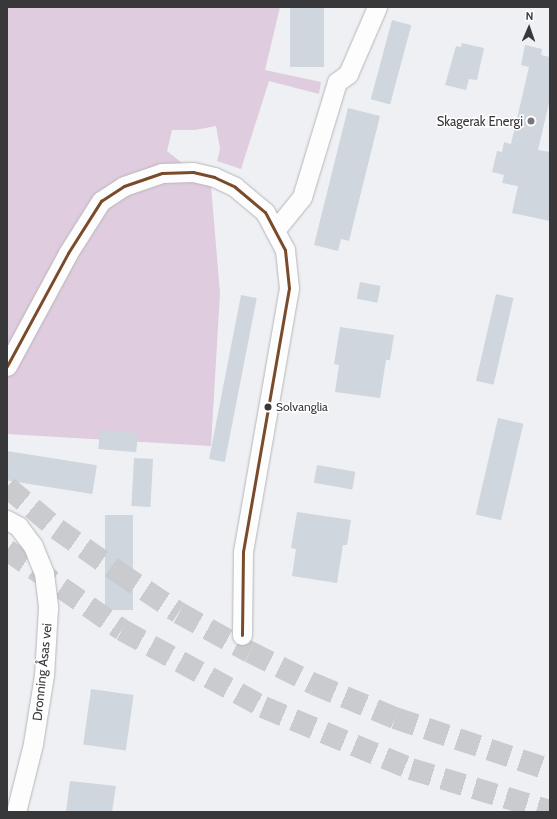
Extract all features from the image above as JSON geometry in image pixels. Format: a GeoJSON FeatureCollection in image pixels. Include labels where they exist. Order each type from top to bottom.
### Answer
{"type":"FeatureCollection","features":[{"type":"Feature","properties":{"kind":"street"},"geometry":{"type":"LineString","coordinates":[[276,228],[302,197],[338,82],[348,74],[377,7]]}},
{"type":"Feature","properties":{"kind":"street"},"geometry":{"type":"LineString","coordinates":[[7,366],[68,253],[101,201],[124,186],[162,173],[193,172],[214,177],[248,196],[265,212],[276,228],[285,250],[289,288],[243,552],[242,635]]}},
{"type":"Feature","properties":{"kind":"street","name":"Dronning Åsas vei"},"geometry":{"type":"LineString","coordinates":[[7,520],[18,526],[33,546],[44,572],[48,608],[44,668],[33,744],[16,812]]}},
{"type":"Feature","properties":{"kind":"shaded area"},"geometry":{"type":"Polygon","coordinates":[[[7,7],[280,7],[265,70],[321,82],[319,94],[269,81],[241,169],[217,161],[220,149],[216,126],[195,130],[172,130],[167,151],[211,186],[220,293],[211,446],[7,434],[7,7]]]}},
{"type":"Feature","properties":{"kind":"building"},"geometry":{"type":"Polygon","coordinates":[[[290,7],[324,7],[324,67],[290,67],[290,7]]]}},
{"type":"Feature","properties":{"kind":"building"},"geometry":{"type":"Polygon","coordinates":[[[392,20],[411,25],[390,104],[371,99],[392,20]]]}},
{"type":"Feature","properties":{"kind":"building"},"geometry":{"type":"Polygon","coordinates":[[[462,43],[484,48],[477,80],[469,79],[466,90],[445,85],[456,46],[461,47],[462,43]]]}},
{"type":"Feature","properties":{"kind":"building","name":"Skagerak Energi"},"geometry":{"type":"Polygon","coordinates":[[[525,45],[542,49],[541,55],[550,57],[550,99],[538,150],[550,152],[550,221],[512,213],[518,186],[502,183],[504,175],[492,172],[497,151],[502,152],[504,142],[511,144],[529,67],[521,65],[525,45]]]}},
{"type":"Feature","properties":{"kind":"building"},"geometry":{"type":"Polygon","coordinates":[[[348,108],[380,116],[349,241],[341,239],[338,251],[314,245],[348,108]]]}},
{"type":"Feature","properties":{"kind":"building"},"geometry":{"type":"Polygon","coordinates":[[[360,282],[381,286],[377,303],[357,299],[360,282]]]}},
{"type":"Feature","properties":{"kind":"building"},"geometry":{"type":"Polygon","coordinates":[[[496,294],[514,298],[494,385],[476,381],[496,294]]]}},
{"type":"Feature","properties":{"kind":"building"},"geometry":{"type":"Polygon","coordinates":[[[241,295],[257,298],[225,462],[209,459],[241,295]]]}},
{"type":"Feature","properties":{"kind":"building"},"geometry":{"type":"Polygon","coordinates":[[[340,327],[394,335],[390,360],[386,360],[380,398],[335,392],[339,365],[334,364],[340,327]]]}},
{"type":"Feature","properties":{"kind":"building"},"geometry":{"type":"Polygon","coordinates":[[[498,418],[523,424],[501,520],[476,514],[498,418]]]}},
{"type":"Feature","properties":{"kind":"building"},"geometry":{"type":"Polygon","coordinates":[[[100,430],[138,433],[136,452],[98,449],[100,430]]]}},
{"type":"Feature","properties":{"kind":"building"},"geometry":{"type":"Polygon","coordinates":[[[7,451],[97,465],[92,494],[7,480],[7,451]]]}},
{"type":"Feature","properties":{"kind":"building"},"geometry":{"type":"Polygon","coordinates":[[[134,458],[153,459],[150,507],[131,506],[134,458]]]}},
{"type":"Feature","properties":{"kind":"building"},"geometry":{"type":"Polygon","coordinates":[[[317,465],[355,472],[352,489],[314,483],[317,465]]]}},
{"type":"Feature","properties":{"kind":"building"},"geometry":{"type":"Polygon","coordinates":[[[297,512],[351,520],[347,545],[343,545],[337,583],[292,576],[296,549],[291,548],[297,512]]]}},
{"type":"Feature","properties":{"kind":"building"},"geometry":{"type":"Polygon","coordinates":[[[105,515],[133,515],[133,610],[105,610],[105,515]]]}},
{"type":"Feature","properties":{"kind":"building"},"geometry":{"type":"Polygon","coordinates":[[[91,689],[134,695],[126,750],[83,744],[91,689]]]}},
{"type":"Feature","properties":{"kind":"building"},"geometry":{"type":"Polygon","coordinates":[[[70,781],[116,786],[112,812],[66,812],[70,781]]]}},
{"type":"Feature","properties":{"kind":"tunnel"},"geometry":{"type":"LineString","coordinates":[[7,487],[57,529],[118,572],[179,613],[250,652],[314,684],[395,718],[550,770]]}},
{"type":"Feature","properties":{"kind":"tunnel"},"geometry":{"type":"LineString","coordinates":[[7,550],[122,630],[263,707],[411,769],[550,811]]}},
{"type":"Feature","properties":{"kind":"transit line"},"geometry":{"type":"LineString","coordinates":[[7,366],[68,253],[101,201],[124,186],[162,173],[193,172],[214,177],[235,187],[265,212],[285,250],[289,288],[243,552],[242,635]]}},
{"type":"Feature","properties":{"kind":"place","name":"Skagerak Energi"},"geometry":{"type":"Point","coordinates":[531,121]}},
{"type":"Feature","properties":{"kind":"place","name":"Solvanglia"},"geometry":{"type":"Point","coordinates":[268,407]}}]}
